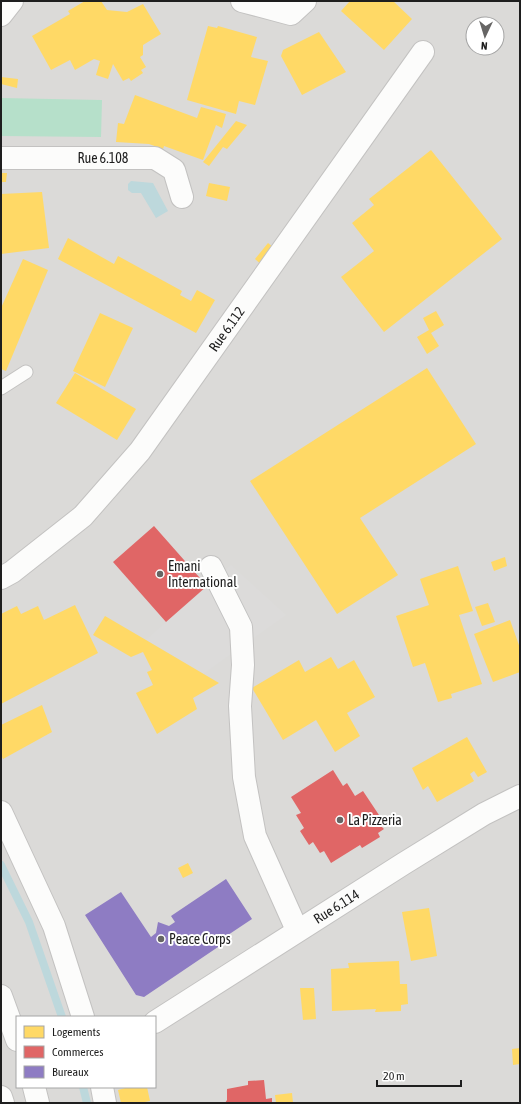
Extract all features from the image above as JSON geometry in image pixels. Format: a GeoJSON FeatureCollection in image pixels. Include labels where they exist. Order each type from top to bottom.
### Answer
{"type":"FeatureCollection","features":[{"type":"Feature","properties":{"kind":"street"},"geometry":{"type":"LineString","coordinates":[[1,15],[12,1]]}},
{"type":"Feature","properties":{"kind":"street"},"geometry":{"type":"LineString","coordinates":[[242,1],[291,14],[305,1]]}},
{"type":"Feature","properties":{"kind":"street","name":"Rue 6.112"},"geometry":{"type":"LineString","coordinates":[[1,578],[12,572],[83,516],[140,450],[423,52]]}},
{"type":"Feature","properties":{"kind":"street","name":"Rue 6.108"},"geometry":{"type":"LineString","coordinates":[[1,158],[155,158],[174,170],[182,197]]}},
{"type":"Feature","properties":{"kind":"street"},"geometry":{"type":"LineString","coordinates":[[211,567],[241,627],[244,665],[240,706],[244,777],[255,836],[298,930]]}},
{"type":"Feature","properties":{"kind":"street","name":"Rue 6.114"},"geometry":{"type":"LineString","coordinates":[[156,1021],[298,930],[484,814],[520,796]]}},
{"type":"Feature","properties":{"kind":"street"},"geometry":{"type":"LineString","coordinates":[[1,812],[54,926],[83,1016]]}},
{"type":"Feature","properties":{"kind":"street"},"geometry":{"type":"LineString","coordinates":[[1,996],[16,1037]]}},
{"type":"Feature","properties":{"kind":"street"},"geometry":{"type":"LineString","coordinates":[[34,1088],[38,1103]]}},
{"type":"Feature","properties":{"kind":"street"},"geometry":{"type":"LineString","coordinates":[[102,1088],[105,1103]]}},
{"type":"Feature","properties":{"kind":"street"},"geometry":{"type":"LineString","coordinates":[[1,1097],[3,1103]]}},
{"type":"Feature","properties":{"kind":"lane"},"geometry":{"type":"LineString","coordinates":[[1,388],[26,372]]}},
{"type":"Feature","properties":{"kind":"shaded area"},"geometry":{"type":"Polygon","coordinates":[[[1,1],[520,1],[520,1103],[1,1103],[1,1]]]}},
{"type":"Feature","properties":{"kind":"shaded area"},"geometry":{"type":"Polygon","coordinates":[[[231,565],[286,615],[203,674],[146,640],[231,565]]]}},
{"type":"Feature","properties":{"kind":"green space"},"geometry":{"type":"Polygon","coordinates":[[[1,98],[102,100],[101,137],[1,136],[1,98]]]}},
{"type":"Feature","properties":{"kind":"water"},"geometry":{"type":"Polygon","coordinates":[[[131,181],[153,183],[168,211],[156,218],[141,193],[132,193],[128,190],[128,184],[131,181]]]}},
{"type":"Feature","properties":{"kind":"building: Logements"},"geometry":{"type":"Polygon","coordinates":[[[85,1],[101,1],[107,10],[127,12],[143,4],[161,34],[143,45],[143,55],[140,57],[146,67],[141,70],[143,73],[131,81],[129,78],[123,81],[113,64],[108,79],[96,75],[100,61],[94,59],[75,70],[70,60],[51,70],[32,36],[70,14],[68,11],[85,1]]]}},
{"type":"Feature","properties":{"kind":"building: Logements"},"geometry":{"type":"Polygon","coordinates":[[[350,1],[393,1],[412,19],[384,50],[341,11],[350,1]]]}},
{"type":"Feature","properties":{"kind":"building: Logements"},"geometry":{"type":"Polygon","coordinates":[[[208,26],[217,28],[218,26],[257,37],[251,57],[268,61],[255,105],[239,101],[236,114],[187,100],[208,26]]]}},
{"type":"Feature","properties":{"kind":"building: Logements"},"geometry":{"type":"Polygon","coordinates":[[[319,32],[346,72],[302,95],[281,56],[283,50],[319,32]]]}},
{"type":"Feature","properties":{"kind":"building: Logements"},"geometry":{"type":"Polygon","coordinates":[[[1,77],[18,79],[17,88],[1,84],[1,77]]]}},
{"type":"Feature","properties":{"kind":"building: Logements"},"geometry":{"type":"Polygon","coordinates":[[[135,95],[197,118],[201,107],[226,114],[222,128],[216,125],[203,160],[164,146],[163,149],[149,144],[116,142],[118,123],[124,124],[135,95]]]}},
{"type":"Feature","properties":{"kind":"building: Logements"},"geometry":{"type":"Polygon","coordinates":[[[236,121],[247,125],[227,149],[223,147],[209,166],[203,162],[236,121]]]}},
{"type":"Feature","properties":{"kind":"building: Logements"},"geometry":{"type":"Polygon","coordinates":[[[431,150],[502,239],[384,332],[341,277],[374,251],[352,223],[374,205],[369,199],[431,150]]]}},
{"type":"Feature","properties":{"kind":"building: Logements"},"geometry":{"type":"Polygon","coordinates":[[[1,173],[7,173],[6,182],[1,182],[1,173]]]}},
{"type":"Feature","properties":{"kind":"building: Logements"},"geometry":{"type":"Polygon","coordinates":[[[209,183],[230,187],[227,201],[206,196],[209,183]]]}},
{"type":"Feature","properties":{"kind":"building: Logements"},"geometry":{"type":"Polygon","coordinates":[[[42,192],[49,248],[1,254],[1,194],[42,192]]]}},
{"type":"Feature","properties":{"kind":"building: Logements"},"geometry":{"type":"Polygon","coordinates":[[[68,238],[114,264],[118,256],[182,291],[180,295],[191,301],[197,290],[215,300],[196,333],[58,259],[68,238]]]}},
{"type":"Feature","properties":{"kind":"building: Logements"},"geometry":{"type":"Polygon","coordinates":[[[268,243],[278,251],[264,267],[255,259],[268,243]]]}},
{"type":"Feature","properties":{"kind":"building: Logements"},"geometry":{"type":"Polygon","coordinates":[[[23,259],[48,270],[6,371],[1,369],[1,308],[23,259]]]}},
{"type":"Feature","properties":{"kind":"building: Logements"},"geometry":{"type":"Polygon","coordinates":[[[436,311],[444,325],[431,333],[439,346],[427,354],[417,337],[429,330],[423,318],[436,311]]]}},
{"type":"Feature","properties":{"kind":"building: Logements"},"geometry":{"type":"Polygon","coordinates":[[[100,313],[133,328],[105,387],[73,371],[100,313]]]}},
{"type":"Feature","properties":{"kind":"building: Logements"},"geometry":{"type":"Polygon","coordinates":[[[427,368],[476,444],[360,518],[398,575],[337,614],[250,481],[427,368]]]}},
{"type":"Feature","properties":{"kind":"building: Logements"},"geometry":{"type":"Polygon","coordinates":[[[75,373],[136,409],[117,440],[56,403],[75,373]]]}},
{"type":"Feature","properties":{"kind":"building: Logements"},"geometry":{"type":"Polygon","coordinates":[[[505,557],[507,566],[494,571],[491,562],[505,557]]]}},
{"type":"Feature","properties":{"kind":"building: Logements"},"geometry":{"type":"Polygon","coordinates":[[[458,566],[473,611],[459,615],[482,684],[451,694],[452,698],[438,702],[425,663],[413,667],[396,616],[429,605],[420,579],[458,566]]]}},
{"type":"Feature","properties":{"kind":"building: Logements"},"geometry":{"type":"Polygon","coordinates":[[[488,603],[495,622],[482,626],[475,607],[488,603]]]}},
{"type":"Feature","properties":{"kind":"building: Logements"},"geometry":{"type":"Polygon","coordinates":[[[75,605],[98,653],[1,704],[1,614],[17,606],[21,614],[38,606],[44,620],[75,605]]]}},
{"type":"Feature","properties":{"kind":"building: Logements"},"geometry":{"type":"Polygon","coordinates":[[[105,616],[219,683],[193,698],[197,709],[157,734],[136,693],[153,685],[147,672],[152,670],[143,652],[131,657],[93,635],[105,616]]]}},
{"type":"Feature","properties":{"kind":"building: Logements"},"geometry":{"type":"Polygon","coordinates":[[[510,620],[520,648],[520,672],[493,682],[474,634],[510,620]]]}},
{"type":"Feature","properties":{"kind":"building: Logements"},"geometry":{"type":"Polygon","coordinates":[[[331,657],[338,669],[354,660],[375,697],[347,713],[360,736],[335,752],[316,720],[283,740],[252,688],[299,660],[305,672],[331,657]]]}},
{"type":"Feature","properties":{"kind":"building: Logements"},"geometry":{"type":"Polygon","coordinates":[[[42,705],[52,732],[3,759],[1,755],[1,725],[42,705]]]}},
{"type":"Feature","properties":{"kind":"building: Logements"},"geometry":{"type":"Polygon","coordinates":[[[467,737],[487,772],[478,777],[474,771],[470,774],[474,781],[437,802],[428,786],[423,790],[412,768],[467,737]]]}},
{"type":"Feature","properties":{"kind":"building: Logements"},"geometry":{"type":"Polygon","coordinates":[[[188,863],[193,873],[183,878],[178,868],[188,863]]]}},
{"type":"Feature","properties":{"kind":"building: Logements"},"geometry":{"type":"Polygon","coordinates":[[[429,908],[437,956],[411,961],[402,912],[429,908]]]}},
{"type":"Feature","properties":{"kind":"building: Logements"},"geometry":{"type":"Polygon","coordinates":[[[399,961],[400,984],[407,984],[408,1004],[401,1005],[401,1011],[375,1012],[376,1009],[332,1011],[331,969],[349,968],[348,963],[399,961]]]}},
{"type":"Feature","properties":{"kind":"building: Logements"},"geometry":{"type":"Polygon","coordinates":[[[300,988],[314,988],[316,1019],[303,1020],[300,988]]]}},
{"type":"Feature","properties":{"kind":"building: Logements"},"geometry":{"type":"Polygon","coordinates":[[[520,1048],[520,1064],[513,1065],[512,1049],[520,1048]]]}},
{"type":"Feature","properties":{"kind":"building: Logements"},"geometry":{"type":"Polygon","coordinates":[[[125,1088],[147,1088],[150,1101],[140,1103],[121,1103],[118,1090],[125,1088]]]}},
{"type":"Feature","properties":{"kind":"building: Logements"},"geometry":{"type":"Polygon","coordinates":[[[292,1093],[293,1103],[276,1103],[275,1095],[292,1093]]]}},
{"type":"Feature","properties":{"kind":"building: Commerces","name":"Emani International"},"geometry":{"type":"Polygon","coordinates":[[[154,526],[207,586],[166,622],[113,562],[154,526]]]}},
{"type":"Feature","properties":{"kind":"building: Commerces","name":"La Pizzeria"},"geometry":{"type":"Polygon","coordinates":[[[333,770],[343,786],[347,783],[355,796],[363,791],[385,824],[381,826],[384,829],[378,833],[380,837],[362,848],[360,845],[331,863],[324,851],[320,853],[313,842],[309,845],[300,831],[304,828],[296,815],[301,813],[291,797],[333,770]]]}},
{"type":"Feature","properties":{"kind":"building: Commerces"},"geometry":{"type":"Polygon","coordinates":[[[264,1080],[266,1099],[272,1098],[272,1103],[225,1103],[227,1100],[227,1089],[248,1085],[248,1081],[264,1080]]]}},
{"type":"Feature","properties":{"kind":"building: Bureaux","name":"Peace Corps"},"geometry":{"type":"Polygon","coordinates":[[[226,879],[252,919],[219,941],[221,945],[144,997],[136,995],[85,915],[121,892],[151,937],[156,933],[158,922],[169,926],[175,922],[171,916],[226,879]]]}},
{"type":"Feature","properties":{"kind":"waterway"},"geometry":{"type":"LineString","coordinates":[[1,865],[29,922],[62,1016]]}},
{"type":"Feature","properties":{"kind":"waterway"},"geometry":{"type":"LineString","coordinates":[[83,1088],[87,1103]]}},
{"type":"Feature","properties":{"kind":"place","name":"Emani International"},"geometry":{"type":"Point","coordinates":[160,574]}},
{"type":"Feature","properties":{"kind":"place","name":"La Pizzeria"},"geometry":{"type":"Point","coordinates":[340,820]}},
{"type":"Feature","properties":{"kind":"place","name":"Peace Corps"},"geometry":{"type":"Point","coordinates":[161,939]}}]}
